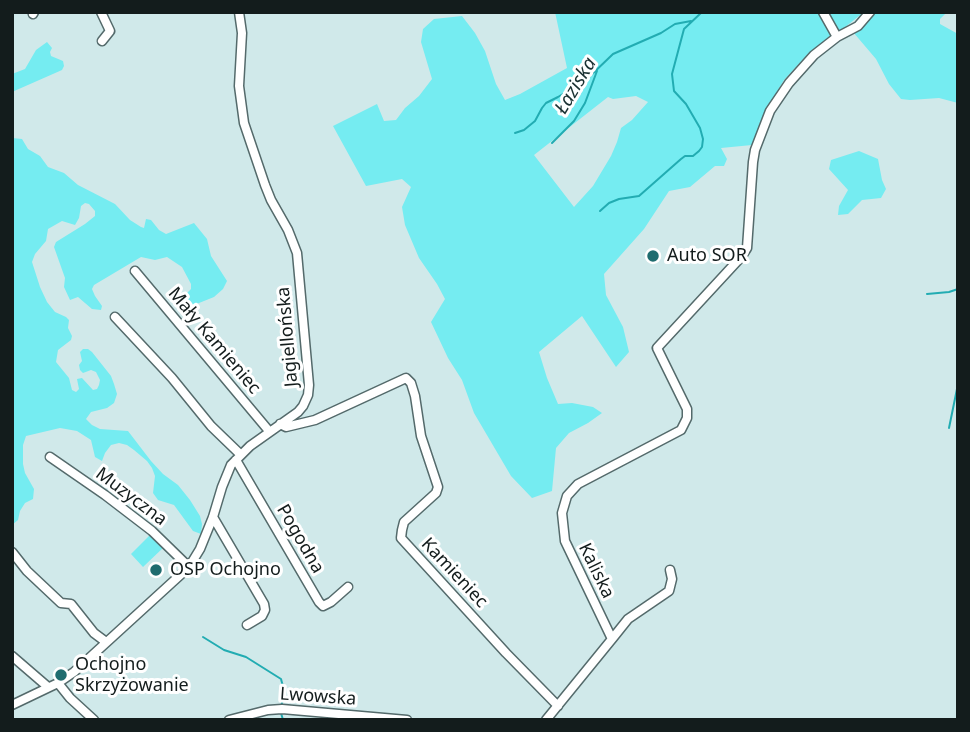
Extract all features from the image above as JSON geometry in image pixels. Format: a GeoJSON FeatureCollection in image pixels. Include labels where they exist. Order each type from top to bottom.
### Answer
{"type":"FeatureCollection","features":[{"type":"Feature","properties":{"kind":"street"},"geometry":{"type":"LineString","coordinates":[[102,12],[110,31],[102,41]]}},
{"type":"Feature","properties":{"kind":"street","name":"Jagiellońska"},"geometry":{"type":"LineString","coordinates":[[12,705],[58,683],[74,672],[189,567],[200,549],[231,466],[270,431],[298,412],[308,395],[297,253],[271,200],[244,122],[239,86],[242,41],[239,12]]}},
{"type":"Feature","properties":{"kind":"street"},"geometry":{"type":"LineString","coordinates":[[823,12],[837,37],[858,26],[870,12]]}},
{"type":"Feature","properties":{"kind":"street","name":"Kaliska"},"geometry":{"type":"LineString","coordinates":[[612,639],[565,541],[562,513],[568,496],[578,484],[677,434],[684,426],[687,412],[657,348],[745,251],[748,242],[753,162],[769,111],[814,55],[837,37]]}},
{"type":"Feature","properties":{"kind":"street","name":"Mały Kamieniec"},"geometry":{"type":"LineString","coordinates":[[135,271],[270,431]]}},
{"type":"Feature","properties":{"kind":"street"},"geometry":{"type":"LineString","coordinates":[[115,317],[172,378],[238,457]]}},
{"type":"Feature","properties":{"kind":"street","name":"Kamieniec"},"geometry":{"type":"LineString","coordinates":[[280,424],[286,427],[315,420],[406,378],[411,383],[421,436],[438,487],[436,493],[404,522],[401,538],[558,706]]}},
{"type":"Feature","properties":{"kind":"street","name":"Muzyczna"},"geometry":{"type":"LineString","coordinates":[[50,457],[152,531],[189,567]]}},
{"type":"Feature","properties":{"kind":"street","name":"Pogodna"},"geometry":{"type":"LineString","coordinates":[[238,457],[323,607],[348,587]]}},
{"type":"Feature","properties":{"kind":"street"},"geometry":{"type":"LineString","coordinates":[[213,517],[264,604],[262,616],[247,625]]}},
{"type":"Feature","properties":{"kind":"street"},"geometry":{"type":"LineString","coordinates":[[12,552],[27,571],[61,603],[71,604],[94,633],[106,642]]}},
{"type":"Feature","properties":{"kind":"street"},"geometry":{"type":"LineString","coordinates":[[546,720],[628,619],[669,591],[672,579],[670,570]]}},
{"type":"Feature","properties":{"kind":"street"},"geometry":{"type":"LineString","coordinates":[[12,656],[48,687]]}},
{"type":"Feature","properties":{"kind":"street"},"geometry":{"type":"LineString","coordinates":[[58,683],[94,720]]}},
{"type":"Feature","properties":{"kind":"street","name":"Lwowska"},"geometry":{"type":"LineString","coordinates":[[229,720],[282,709],[407,720]]}},
{"type":"Feature","properties":{"kind":"shaded area"},"geometry":{"type":"Polygon","coordinates":[[[555,12],[864,12],[807,55],[784,80],[766,110],[752,145],[721,148],[727,159],[724,166],[715,166],[690,187],[669,191],[644,229],[604,274],[606,295],[623,327],[629,352],[616,367],[582,316],[539,352],[558,404],[572,403],[593,407],[602,413],[569,433],[556,448],[552,491],[532,498],[511,476],[474,413],[462,380],[431,322],[445,299],[419,258],[405,225],[402,207],[411,187],[402,179],[366,186],[333,126],[377,104],[384,121],[396,120],[419,96],[432,79],[421,42],[423,29],[434,19],[462,16],[485,51],[496,84],[505,100],[567,68],[555,12]],[[636,96],[613,99],[608,97],[534,155],[574,207],[593,186],[611,156],[621,128],[648,102],[636,96]]]}},
{"type":"Feature","properties":{"kind":"shaded area"},"geometry":{"type":"Polygon","coordinates":[[[873,12],[947,12],[940,19],[940,24],[958,34],[958,103],[939,98],[901,99],[889,84],[876,59],[853,32],[873,12]]]}},
{"type":"Feature","properties":{"kind":"shaded area"},"geometry":{"type":"Polygon","coordinates":[[[47,42],[52,48],[51,56],[63,61],[62,70],[12,92],[12,74],[25,69],[36,50],[47,42]]]}},
{"type":"Feature","properties":{"kind":"shaded area"},"geometry":{"type":"Polygon","coordinates":[[[12,138],[22,139],[28,149],[40,156],[48,167],[64,173],[78,185],[115,204],[141,227],[144,228],[146,219],[151,220],[166,234],[194,223],[207,239],[211,256],[227,281],[214,297],[194,305],[185,295],[191,289],[191,284],[182,267],[167,257],[155,260],[141,257],[94,285],[92,289],[102,306],[101,310],[92,309],[78,297],[70,300],[54,247],[56,242],[95,216],[95,211],[89,204],[81,206],[75,225],[62,221],[48,229],[46,241],[32,262],[47,302],[55,312],[69,320],[71,340],[58,350],[56,362],[69,378],[72,390],[76,392],[79,389],[77,379],[82,378],[93,390],[99,385],[96,372],[91,370],[83,373],[80,370],[80,352],[83,349],[92,352],[114,384],[117,394],[114,403],[107,408],[91,412],[86,419],[100,429],[128,431],[151,461],[178,485],[190,500],[200,516],[201,534],[193,531],[174,505],[158,500],[153,493],[155,476],[152,468],[134,450],[119,443],[111,445],[102,461],[95,457],[91,440],[77,431],[60,428],[26,436],[23,464],[34,489],[33,499],[25,503],[18,520],[12,525],[12,138]]]}},
{"type":"Feature","properties":{"kind":"shaded area"},"geometry":{"type":"Polygon","coordinates":[[[859,151],[878,159],[886,189],[881,198],[862,200],[848,214],[838,215],[839,206],[848,190],[829,169],[831,160],[859,151]]]}},
{"type":"Feature","properties":{"kind":"shaded area"},"geometry":{"type":"Polygon","coordinates":[[[151,534],[164,547],[143,567],[131,554],[151,534]]]}},
{"type":"Feature","properties":{"kind":"waterway"},"geometry":{"type":"LineString","coordinates":[[600,211],[619,199],[639,196],[681,159],[693,156],[702,147],[700,128],[686,104],[674,91],[672,74],[684,29],[702,12]]}},
{"type":"Feature","properties":{"kind":"waterway","name":"Łaziska"},"geometry":{"type":"LineString","coordinates":[[515,133],[535,121],[546,103],[587,79],[613,54],[675,24],[691,21]]}},
{"type":"Feature","properties":{"kind":"waterway","name":"Łaziska"},"geometry":{"type":"LineString","coordinates":[[552,143],[574,121],[585,103],[597,71]]}},
{"type":"Feature","properties":{"kind":"waterway"},"geometry":{"type":"LineString","coordinates":[[927,294],[958,289]]}},
{"type":"Feature","properties":{"kind":"waterway"},"geometry":{"type":"LineString","coordinates":[[949,428],[958,384]]}},
{"type":"Feature","properties":{"kind":"waterway"},"geometry":{"type":"LineString","coordinates":[[203,637],[224,650],[246,657],[281,679],[285,694],[281,706]]}},
{"type":"Feature","properties":{"kind":"waterway"},"geometry":{"type":"LineString","coordinates":[[281,713],[283,720]]}},
{"type":"Feature","properties":{"kind":"place","name":"Auto SOR"},"geometry":{"type":"Point","coordinates":[653,256]}},
{"type":"Feature","properties":{"kind":"place","name":"OSP Ochojno"},"geometry":{"type":"Point","coordinates":[156,570]}},
{"type":"Feature","properties":{"kind":"place","name":"Ochojno Skrzyżowanie"},"geometry":{"type":"Point","coordinates":[61,675]}}]}
